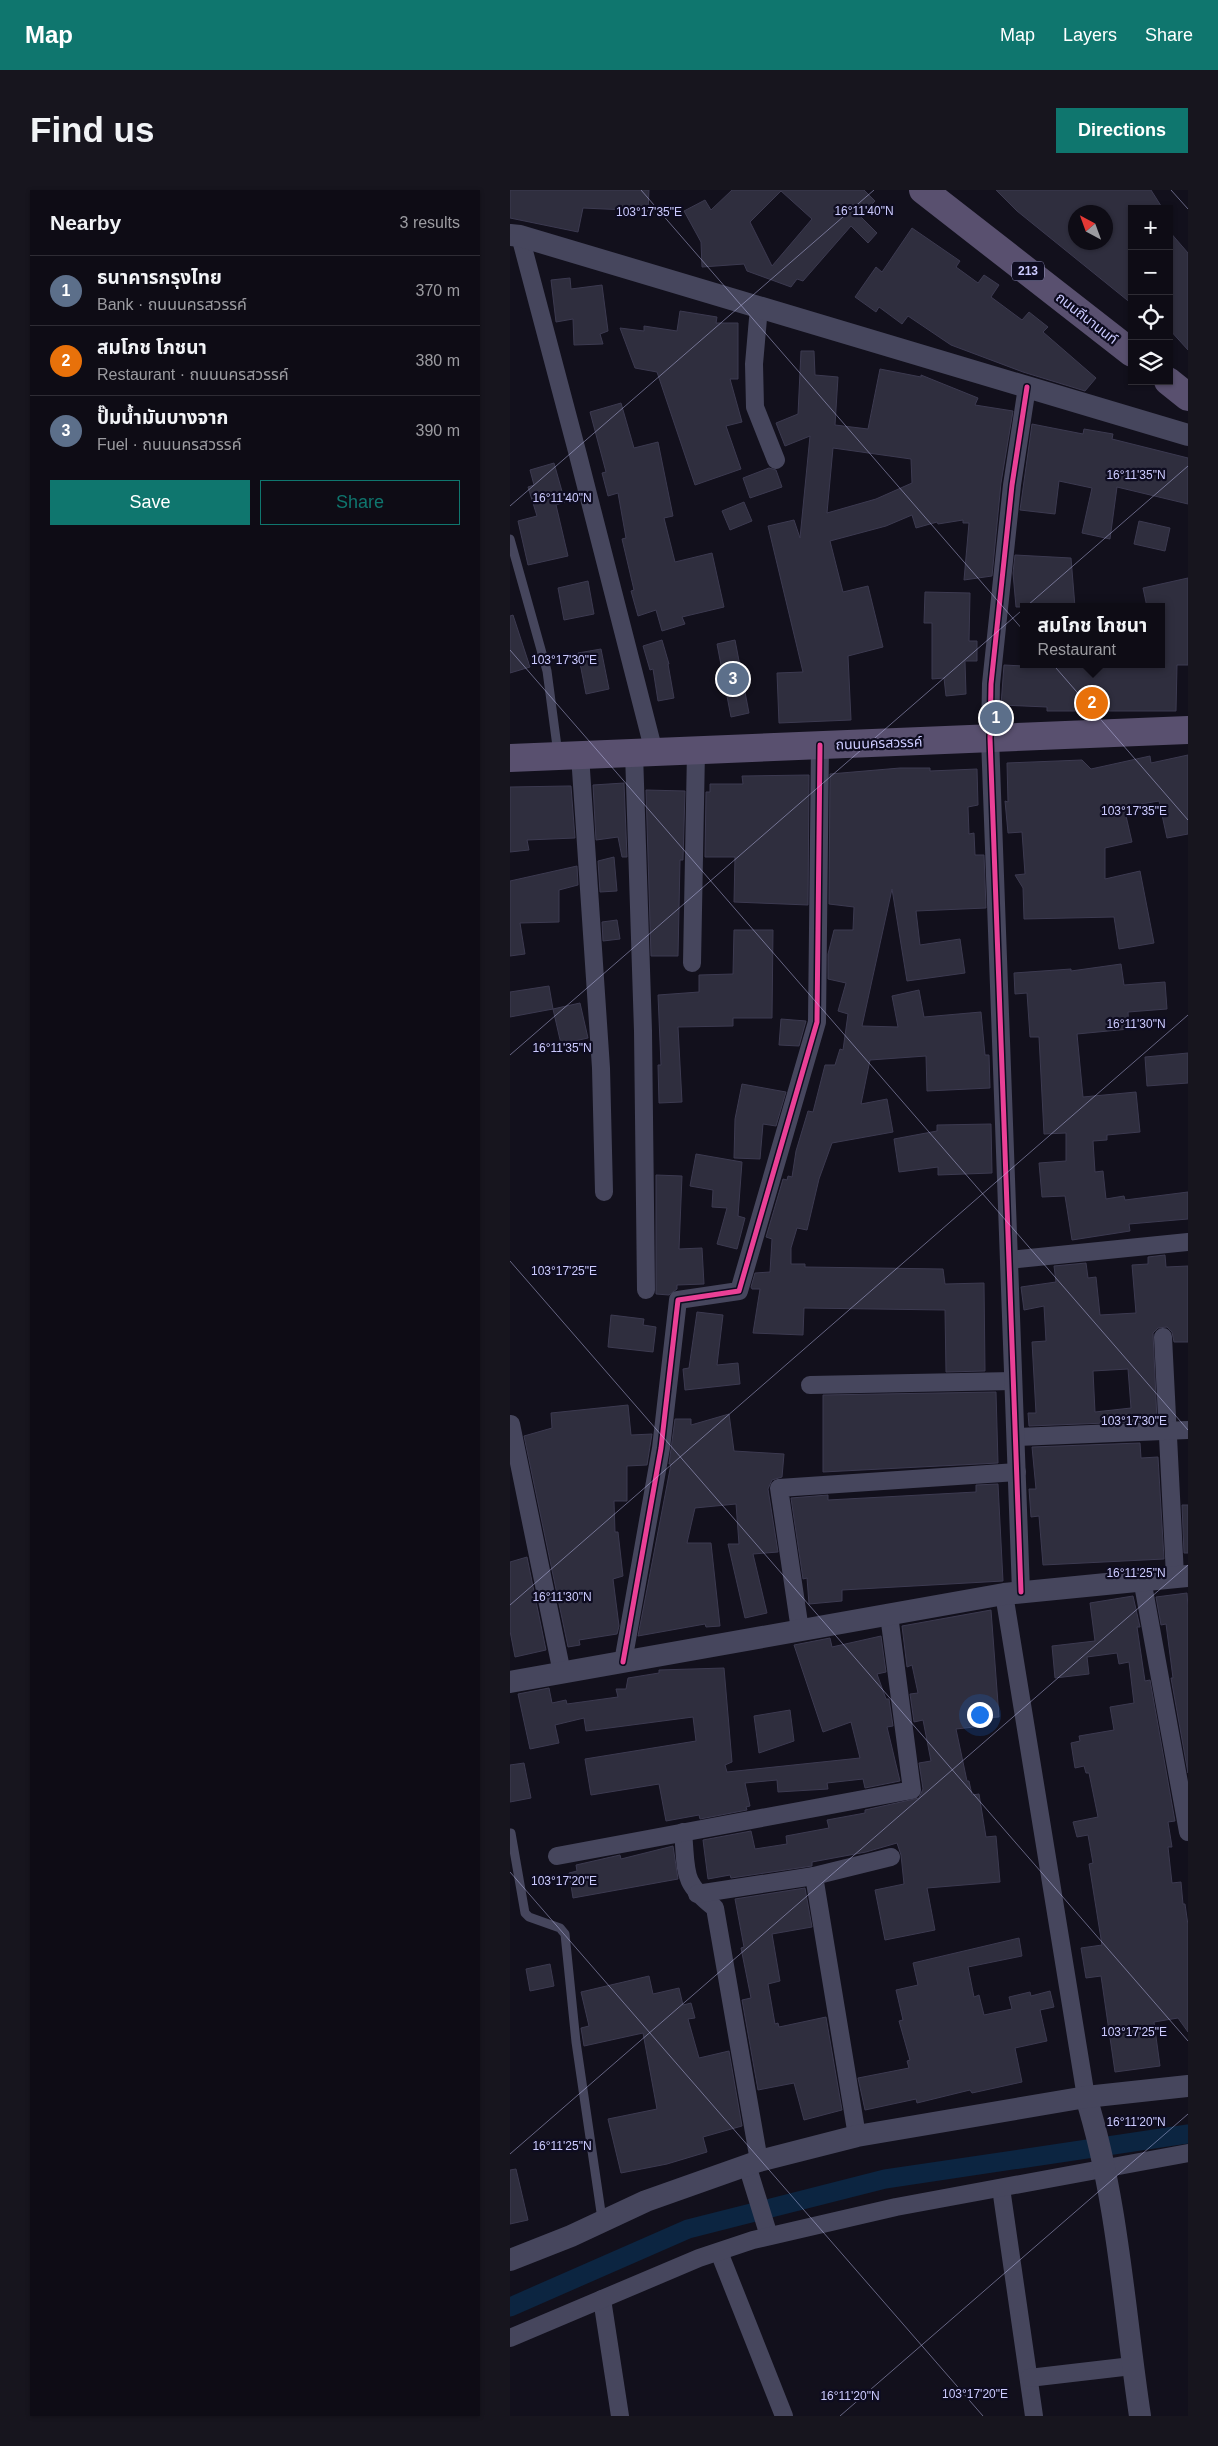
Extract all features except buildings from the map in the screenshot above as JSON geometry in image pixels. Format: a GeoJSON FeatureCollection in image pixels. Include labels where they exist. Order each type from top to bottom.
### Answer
{"type":"FeatureCollection","features":[{"type":"Feature","properties":{"kind":"main road","name":"ถนนถีนานนท์"},"geometry":{"type":"LineString","coordinates":[[923,190],[1128,350]]}},
{"type":"Feature","properties":{"kind":"main road"},"geometry":{"type":"LineString","coordinates":[[1173,385],[1188,397]]}},
{"type":"Feature","properties":{"kind":"main road","name":"ถนนนครสวรรค์"},"geometry":{"type":"LineString","coordinates":[[510,758],[1188,730]]}},
{"type":"Feature","properties":{"kind":"street"},"geometry":{"type":"LineString","coordinates":[[515,236],[1188,435]]}},
{"type":"Feature","properties":{"kind":"street"},"geometry":{"type":"LineString","coordinates":[[515,236],[578,455],[644,753],[643,1031],[646,1290]]}},
{"type":"Feature","properties":{"kind":"street"},"geometry":{"type":"LineString","coordinates":[[759,307],[754,364],[756,407],[776,460]]}},
{"type":"Feature","properties":{"kind":"street"},"geometry":{"type":"LineString","coordinates":[[1027,387],[1012,484],[990,684],[990,738],[1013,1381],[1017,1437],[1013,1593],[1089,2107],[1102,2162],[1113,2226],[1140,2416]]}},
{"type":"Feature","properties":{"kind":"street"},"geometry":{"type":"LineString","coordinates":[[623,1662],[661,1448],[678,1300],[739,1291],[817,1022],[820,745]]}},
{"type":"Feature","properties":{"kind":"street"},"geometry":{"type":"LineString","coordinates":[[692,963],[696,750]]}},
{"type":"Feature","properties":{"kind":"street"},"geometry":{"type":"LineString","coordinates":[[569,756],[601,1068],[604,1192]]}},
{"type":"Feature","properties":{"kind":"street"},"geometry":{"type":"LineString","coordinates":[[1009,1260],[1188,1242]]}},
{"type":"Feature","properties":{"kind":"street"},"geometry":{"type":"LineString","coordinates":[[510,1682],[1013,1593],[1181,1576],[1166,1431],[1163,1337]]}},
{"type":"Feature","properties":{"kind":"street"},"geometry":{"type":"LineString","coordinates":[[810,1385],[1013,1381]]}},
{"type":"Feature","properties":{"kind":"street"},"geometry":{"type":"LineString","coordinates":[[511,1424],[562,1673]]}},
{"type":"Feature","properties":{"kind":"street"},"geometry":{"type":"LineString","coordinates":[[1017,1437],[1188,1430]]}},
{"type":"Feature","properties":{"kind":"street"},"geometry":{"type":"LineString","coordinates":[[800,1630],[779,1488],[1017,1472]]}},
{"type":"Feature","properties":{"kind":"street"},"geometry":{"type":"LineString","coordinates":[[1142,1580],[1182,1768],[1188,1832]]}},
{"type":"Feature","properties":{"kind":"street"},"geometry":{"type":"LineString","coordinates":[[557,1856],[912,1790],[889,1615]]}},
{"type":"Feature","properties":{"kind":"street"},"geometry":{"type":"LineString","coordinates":[[683,1832],[688,1881],[697,1894],[715,1908],[753,2163],[769,2236]]}},
{"type":"Feature","properties":{"kind":"street"},"geometry":{"type":"LineString","coordinates":[[697,1894],[814,1876],[892,1858]]}},
{"type":"Feature","properties":{"kind":"street"},"geometry":{"type":"LineString","coordinates":[[814,1876],[857,2136]]}},
{"type":"Feature","properties":{"kind":"street"},"geometry":{"type":"LineString","coordinates":[[510,2260],[570,2236],[646,2201],[753,2163],[857,2136],[1089,2107],[1188,2086]]}},
{"type":"Feature","properties":{"kind":"street"},"geometry":{"type":"LineString","coordinates":[[510,2338],[719,2252],[769,2236],[896,2207],[1001,2188],[1102,2162],[1188,2153]]}},
{"type":"Feature","properties":{"kind":"street"},"geometry":{"type":"LineString","coordinates":[[1001,2188],[1034,2416]]}},
{"type":"Feature","properties":{"kind":"street"},"geometry":{"type":"LineString","coordinates":[[719,2252],[784,2416]]}},
{"type":"Feature","properties":{"kind":"street"},"geometry":{"type":"LineString","coordinates":[[602,2299],[620,2416]]}},
{"type":"Feature","properties":{"kind":"street"},"geometry":{"type":"LineString","coordinates":[[1029,2378],[1132,2366]]}},
{"type":"Feature","properties":{"kind":"lane"},"geometry":{"type":"LineString","coordinates":[[510,539],[513,566],[547,671],[569,756]]}},
{"type":"Feature","properties":{"kind":"lane"},"geometry":{"type":"LineString","coordinates":[[511,1833],[525,1913],[529,1917],[560,1928],[565,1934],[576,2042],[602,2220]]}},
{"type":"Feature","properties":{"kind":"waterway"},"geometry":{"type":"LineString","coordinates":[[510,2307],[688,2229],[885,2179],[1188,2134]]}},
{"type":"Feature","properties":{"kind":"cycle path"},"geometry":{"type":"LineString","coordinates":[[1021,1592],[990,738],[991,684],[1012,485],[1027,387]]}},
{"type":"Feature","properties":{"kind":"cycle path"},"geometry":{"type":"LineString","coordinates":[[623,1662],[661,1448],[678,1300],[739,1291],[817,1022],[820,745]]}},
{"type":"Feature","properties":{"kind":"place","name":"ปั๊มน้ำมันบางจาก"},"geometry":{"type":"Point","coordinates":[733,679]}},
{"type":"Feature","properties":{"kind":"place","name":"สมโภช โภชนา"},"geometry":{"type":"Point","coordinates":[1092,703]}},
{"type":"Feature","properties":{"kind":"place","name":"ธนาคารกรุงไทย"},"geometry":{"type":"Point","coordinates":[996,718]}}]}
